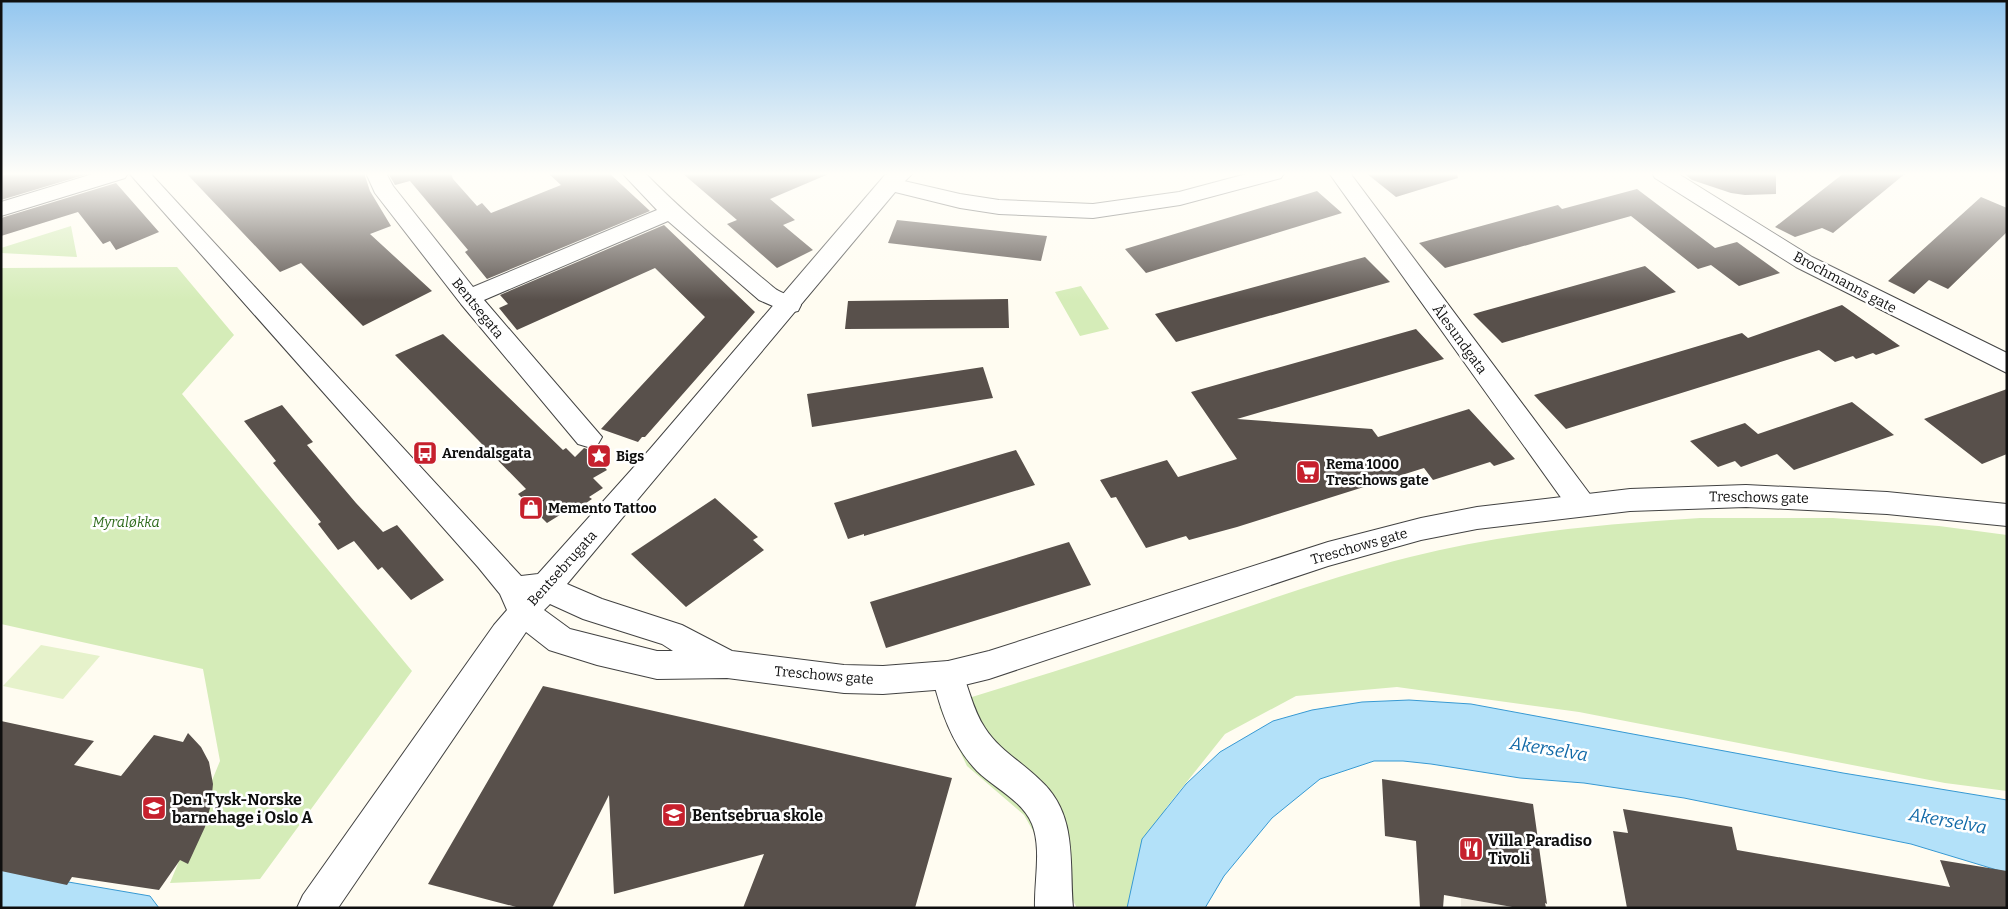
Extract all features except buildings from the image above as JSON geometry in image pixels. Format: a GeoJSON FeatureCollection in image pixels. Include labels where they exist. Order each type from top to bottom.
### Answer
{"type":"FeatureCollection","features":[{"type":"Feature","properties":{"kind":"street"},"geometry":{"type":"LineString","coordinates":[[176,215],[526,595]]}},
{"type":"Feature","properties":{"kind":"street","name":"Bentsegata"},"geometry":{"type":"LineString","coordinates":[[404,215],[469,298],[588,437]]}},
{"type":"Feature","properties":{"kind":"street"},"geometry":{"type":"LineString","coordinates":[[469,298],[663,215]]}},
{"type":"Feature","properties":{"kind":"street"},"geometry":{"type":"LineString","coordinates":[[675,215],[767,295],[789,305]]}},
{"type":"Feature","properties":{"kind":"street","name":"Bentsebrugata"},"geometry":{"type":"LineString","coordinates":[[316,908],[479,670],[526,595],[586,543],[863,215]]}},
{"type":"Feature","properties":{"kind":"street","name":"Ålesundgata"},"geometry":{"type":"LineString","coordinates":[[1370,215],[1582,505]]}},
{"type":"Feature","properties":{"kind":"street","name":"Brochmanns gate"},"geometry":{"type":"LineString","coordinates":[[1730,215],[1804,262],[2007,364]]}},
{"type":"Feature","properties":{"kind":"street","name":"Treschows gate"},"geometry":{"type":"LineString","coordinates":[[526,595],[560,640],[597,652],[657,665],[727,664],[844,679],[883,680],[948,674],[1033,652],[1270,573],[1373,541],[1477,518],[1582,505],[1688,497],[1746,496],[1887,503],[2007,515]]}},
{"type":"Feature","properties":{"kind":"street","name":"Treschows gate"},"geometry":{"type":"LineString","coordinates":[[526,595],[594,610],[671,634],[727,664]]}},
{"type":"Feature","properties":{"kind":"street"},"geometry":{"type":"LineString","coordinates":[[948,674],[957,710],[969,736],[990,760],[1034,797],[1048,820],[1052,835],[1054,908]]}},
{"type":"Feature","properties":{"kind":"green space"},"geometry":{"type":"Polygon","coordinates":[[[71,226],[77,257],[1,253],[1,248],[71,226]]]}},
{"type":"Feature","properties":{"kind":"green space","name":"Myraløkka"},"geometry":{"type":"Polygon","coordinates":[[[177,267],[234,335],[182,394],[412,671],[260,879],[170,883],[220,761],[203,669],[1,624],[1,268],[177,267]]]}},
{"type":"Feature","properties":{"kind":"green space"},"geometry":{"type":"Polygon","coordinates":[[[1081,286],[1109,329],[1080,336],[1055,292],[1081,286]]]}},
{"type":"Feature","properties":{"kind":"green space"},"geometry":{"type":"Polygon","coordinates":[[[1700,518],[1833,518],[1939,526],[2007,535],[2007,791],[1945,783],[1579,712],[1397,687],[1296,696],[1225,734],[1166,808],[1145,908],[1077,908],[1024,815],[967,766],[939,707],[1109,654],[1317,584],[1410,557],[1482,542],[1554,531],[1700,518]]]}},
{"type":"Feature","properties":{"kind":"green space"},"geometry":{"type":"Polygon","coordinates":[[[41,645],[100,656],[63,699],[3,686],[41,645]]]}},
{"type":"Feature","properties":{"kind":"shaded area"},"geometry":{"type":"Polygon","coordinates":[[[1461,898],[1518,908],[1461,908],[1461,898]]]}},
{"type":"Feature","properties":{"kind":"water","name":"Akerselva"},"geometry":{"type":"Polygon","coordinates":[[[1409,700],[1471,704],[1843,773],[2007,800],[2007,873],[1911,844],[1684,798],[1584,783],[1520,778],[1431,764],[1403,761],[1374,761],[1320,779],[1272,818],[1224,876],[1205,908],[1127,908],[1142,839],[1186,784],[1220,752],[1273,721],[1312,710],[1362,702],[1409,700]]]}},
{"type":"Feature","properties":{"kind":"water"},"geometry":{"type":"Polygon","coordinates":[[[1,868],[45,878],[150,896],[159,908],[1,908],[1,868]]]}},
{"type":"Feature","properties":{"kind":"place","name":"Arendalsgata"},"geometry":{"type":"Point","coordinates":[425,453]}},
{"type":"Feature","properties":{"kind":"place","name":"Bigs"},"geometry":{"type":"Point","coordinates":[599,456]}},
{"type":"Feature","properties":{"kind":"place","name":"Rema 1000 Treschows gate"},"geometry":{"type":"Point","coordinates":[1308,472]}},
{"type":"Feature","properties":{"kind":"place","name":"Memento Tattoo"},"geometry":{"type":"Point","coordinates":[531,508]}},
{"type":"Feature","properties":{"kind":"place","name":"Den Tysk-Norske barnehage i Oslo A"},"geometry":{"type":"Point","coordinates":[154,808]}},
{"type":"Feature","properties":{"kind":"place","name":"Bentsebrua skole"},"geometry":{"type":"Point","coordinates":[674,815]}},
{"type":"Feature","properties":{"kind":"place","name":"Villa Paradiso Tivoli"},"geometry":{"type":"Point","coordinates":[1471,849]}}]}
